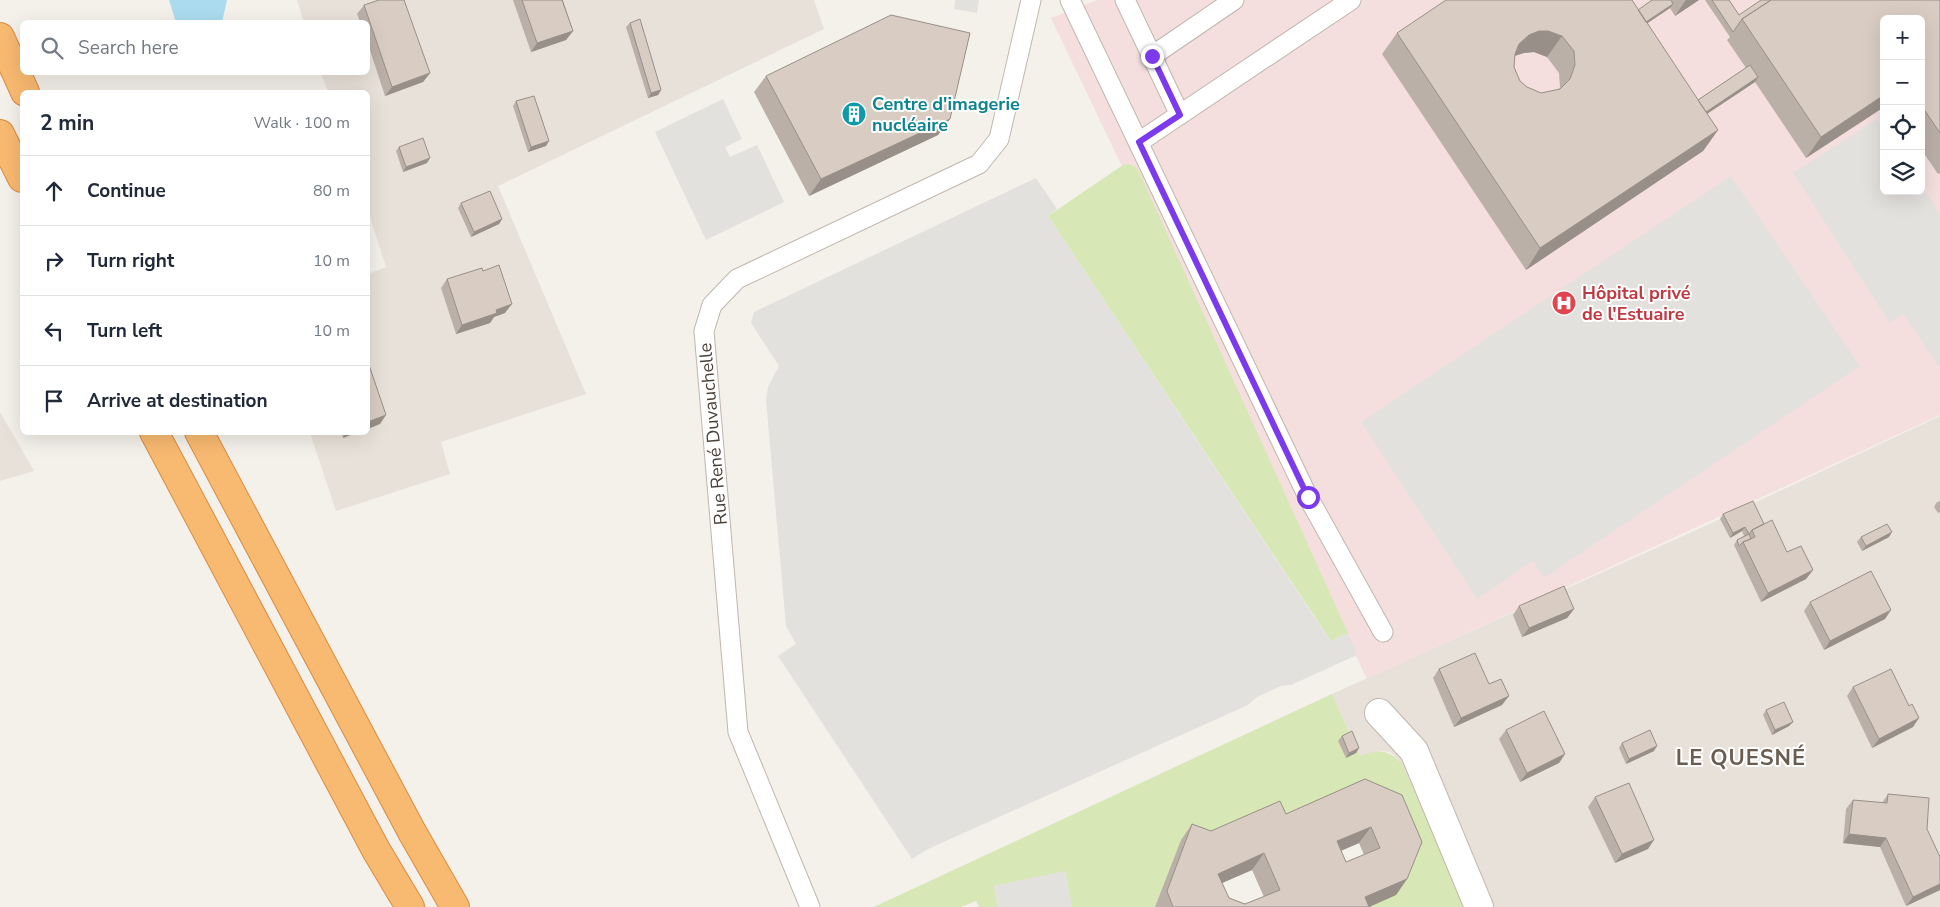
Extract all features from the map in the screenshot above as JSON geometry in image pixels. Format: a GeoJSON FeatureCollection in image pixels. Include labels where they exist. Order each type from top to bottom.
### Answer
{"type":"FeatureCollection","features":[{"type":"Feature","properties":{"kind":"highway"},"geometry":{"type":"LineString","coordinates":[[0,37],[23,90]]}},
{"type":"Feature","properties":{"kind":"highway"},"geometry":{"type":"LineString","coordinates":[[0,134],[20,174]]}},
{"type":"Feature","properties":{"kind":"highway"},"geometry":{"type":"LineString","coordinates":[[156,435],[367,832],[410,907]]}},
{"type":"Feature","properties":{"kind":"highway"},"geometry":{"type":"LineString","coordinates":[[201,435],[407,824],[455,907]]}},
{"type":"Feature","properties":{"kind":"street"},"geometry":{"type":"LineString","coordinates":[[1379,713],[1414,751],[1478,907]]}},
{"type":"Feature","properties":{"kind":"lane","name":"Rue René Duvauchelle"},"geometry":{"type":"LineString","coordinates":[[810,907],[738,732],[704,331],[712,305],[737,279],[979,164],[999,139],[1030,0]]}},
{"type":"Feature","properties":{"kind":"lane"},"geometry":{"type":"LineString","coordinates":[[1070,0],[1308,497],[1383,632]]}},
{"type":"Feature","properties":{"kind":"lane"},"geometry":{"type":"LineString","coordinates":[[1124,0],[1180,115]]}},
{"type":"Feature","properties":{"kind":"lane"},"geometry":{"type":"LineString","coordinates":[[1152,56],[1234,0]]}},
{"type":"Feature","properties":{"kind":"lane"},"geometry":{"type":"LineString","coordinates":[[1139,142],[1350,0]]}},
{"type":"Feature","properties":{"kind":"shaded area"},"geometry":{"type":"Polygon","coordinates":[[[297,0],[814,0],[824,29],[498,186],[586,394],[441,442],[450,474],[336,511],[311,435],[370,435],[370,273],[386,267],[370,217],[370,90],[327,90],[322,75],[370,75],[370,20],[303,20],[297,0]]]}},
{"type":"Feature","properties":{"kind":"shaded area"},"geometry":{"type":"Polygon","coordinates":[[[955,0],[979,0],[977,13],[954,9],[955,0]]]}},
{"type":"Feature","properties":{"kind":"shaded area","name":"Hôpital privé de l'Estuaire"},"geometry":{"type":"Polygon","coordinates":[[[1097,0],[1940,0],[1940,415],[1367,679],[1051,18],[1097,0]]]}},
{"type":"Feature","properties":{"kind":"shaded area"},"geometry":{"type":"Polygon","coordinates":[[[723,99],[742,139],[725,147],[730,157],[757,145],[784,202],[706,240],[655,132],[723,99]]]}},
{"type":"Feature","properties":{"kind":"shaded area"},"geometry":{"type":"Polygon","coordinates":[[[1877,119],[1880,123],[1880,195],[1925,195],[1925,191],[1940,214],[1940,368],[1903,314],[1890,323],[1793,173],[1877,119]]]}},
{"type":"Feature","properties":{"kind":"shaded area"},"geometry":{"type":"Polygon","coordinates":[[[1731,176],[1860,366],[1544,578],[1533,561],[1477,599],[1361,422],[1731,176]]]}},
{"type":"Feature","properties":{"kind":"shaded area"},"geometry":{"type":"Polygon","coordinates":[[[1036,178],[1057,209],[1048,216],[1315,618],[1331,641],[1348,633],[1357,655],[1291,685],[1281,686],[1257,697],[1248,705],[928,849],[912,859],[778,656],[796,644],[786,626],[766,400],[768,387],[779,366],[751,323],[754,312],[1036,178]]]}},
{"type":"Feature","properties":{"kind":"shaded area"},"geometry":{"type":"Polygon","coordinates":[[[0,412],[34,471],[0,481],[0,412]]]}},
{"type":"Feature","properties":{"kind":"shaded area"},"geometry":{"type":"Polygon","coordinates":[[[1940,416],[1940,907],[1465,907],[1398,759],[1390,752],[1382,751],[1360,756],[1332,694],[1707,525],[1940,416]]]}},
{"type":"Feature","properties":{"kind":"shaded area"},"geometry":{"type":"Polygon","coordinates":[[[1065,871],[1072,907],[998,907],[994,886],[1065,871]]]}},
{"type":"Feature","properties":{"kind":"green space"},"geometry":{"type":"Polygon","coordinates":[[[1129,164],[1137,168],[1140,174],[1348,633],[1331,641],[1048,216],[1123,165],[1129,164]]]}},
{"type":"Feature","properties":{"kind":"green space"},"geometry":{"type":"Polygon","coordinates":[[[1332,694],[1360,756],[1372,752],[1383,752],[1392,755],[1402,764],[1466,907],[1369,907],[1391,811],[1155,907],[1072,907],[1065,872],[994,886],[998,907],[979,907],[976,901],[961,907],[874,907],[1332,694]]]}},
{"type":"Feature","properties":{"kind":"water"},"geometry":{"type":"Polygon","coordinates":[[[169,0],[227,0],[222,20],[175,20],[169,0]]]}},
{"type":"Feature","properties":{"kind":"building"},"geometry":{"type":"Polygon","coordinates":[[[379,0],[404,0],[430,73],[392,87],[364,5],[379,0]]]}},
{"type":"Feature","properties":{"kind":"building"},"geometry":{"type":"Polygon","coordinates":[[[522,0],[562,0],[573,31],[537,43],[522,0]]]}},
{"type":"Feature","properties":{"kind":"building"},"geometry":{"type":"Polygon","coordinates":[[[1446,0],[1632,0],[1718,130],[1540,248],[1397,33],[1446,0]],[[1539,31],[1529,35],[1519,44],[1515,54],[1514,67],[1520,81],[1527,87],[1541,93],[1560,89],[1570,79],[1575,65],[1574,51],[1562,36],[1548,31],[1539,31]]]}},
{"type":"Feature","properties":{"kind":"building"},"geometry":{"type":"Polygon","coordinates":[[[1652,0],[1671,0],[1673,4],[1646,22],[1638,10],[1652,0]]]}},
{"type":"Feature","properties":{"kind":"building"},"geometry":{"type":"Polygon","coordinates":[[[1712,0],[1729,0],[1739,15],[1761,0],[1771,0],[1742,19],[1733,32],[1712,0]]]}},
{"type":"Feature","properties":{"kind":"building"},"geometry":{"type":"Polygon","coordinates":[[[1771,0],[1940,0],[1940,133],[1925,111],[1925,15],[1880,15],[1880,98],[1821,137],[1742,19],[1771,0]]]}},
{"type":"Feature","properties":{"kind":"building","name":"Centre d'imagerie nucléaire"},"geometry":{"type":"Polygon","coordinates":[[[891,15],[970,33],[950,119],[821,179],[766,76],[891,15]]]}},
{"type":"Feature","properties":{"kind":"building"},"geometry":{"type":"Polygon","coordinates":[[[640,19],[661,90],[651,93],[630,23],[640,19]]]}},
{"type":"Feature","properties":{"kind":"building"},"geometry":{"type":"Polygon","coordinates":[[[1750,65],[1758,77],[1706,112],[1698,100],[1750,65]]]}},
{"type":"Feature","properties":{"kind":"building"},"geometry":{"type":"Polygon","coordinates":[[[534,96],[549,141],[531,147],[516,101],[534,96]]]}},
{"type":"Feature","properties":{"kind":"building"},"geometry":{"type":"Polygon","coordinates":[[[423,138],[430,158],[406,167],[399,147],[423,138]]]}},
{"type":"Feature","properties":{"kind":"building"},"geometry":{"type":"Polygon","coordinates":[[[490,191],[502,219],[474,232],[461,203],[490,191]]]}},
{"type":"Feature","properties":{"kind":"building"},"geometry":{"type":"Polygon","coordinates":[[[499,265],[512,304],[496,310],[497,313],[462,325],[447,279],[482,268],[483,271],[499,265]]]}},
{"type":"Feature","properties":{"kind":"building"},"geometry":{"type":"Polygon","coordinates":[[[370,368],[386,415],[370,421],[370,368]]]}},
{"type":"Feature","properties":{"kind":"building"},"geometry":{"type":"Polygon","coordinates":[[[1753,501],[1764,524],[1752,530],[1749,534],[1745,527],[1733,533],[1723,514],[1753,501]]]}},
{"type":"Feature","properties":{"kind":"building"},"geometry":{"type":"Polygon","coordinates":[[[1772,520],[1787,552],[1801,546],[1813,570],[1768,593],[1743,542],[1755,537],[1752,530],[1772,520]]]}},
{"type":"Feature","properties":{"kind":"building"},"geometry":{"type":"Polygon","coordinates":[[[1887,524],[1892,532],[1866,546],[1861,537],[1887,524]]]}},
{"type":"Feature","properties":{"kind":"building"},"geometry":{"type":"Polygon","coordinates":[[[1749,534],[1751,539],[1739,546],[1737,540],[1749,534]]]}},
{"type":"Feature","properties":{"kind":"building"},"geometry":{"type":"Polygon","coordinates":[[[1871,571],[1891,610],[1830,641],[1810,602],[1871,571]]]}},
{"type":"Feature","properties":{"kind":"building"},"geometry":{"type":"Polygon","coordinates":[[[1564,586],[1574,609],[1529,628],[1519,606],[1564,586]]]}},
{"type":"Feature","properties":{"kind":"building"},"geometry":{"type":"Polygon","coordinates":[[[1475,653],[1489,684],[1501,679],[1509,696],[1461,718],[1439,669],[1475,653]]]}},
{"type":"Feature","properties":{"kind":"building"},"geometry":{"type":"Polygon","coordinates":[[[1891,669],[1909,706],[1912,704],[1919,718],[1879,739],[1853,687],[1891,669]]]}},
{"type":"Feature","properties":{"kind":"building"},"geometry":{"type":"Polygon","coordinates":[[[1784,702],[1793,722],[1775,730],[1766,710],[1784,702]]]}},
{"type":"Feature","properties":{"kind":"building"},"geometry":{"type":"Polygon","coordinates":[[[1544,711],[1565,754],[1527,773],[1506,730],[1544,711]]]}},
{"type":"Feature","properties":{"kind":"building"},"geometry":{"type":"Polygon","coordinates":[[[1650,730],[1657,746],[1629,759],[1622,743],[1650,730]]]}},
{"type":"Feature","properties":{"kind":"building"},"geometry":{"type":"Polygon","coordinates":[[[1352,731],[1359,748],[1349,753],[1342,736],[1352,731]]]}},
{"type":"Feature","properties":{"kind":"building"},"geometry":{"type":"Polygon","coordinates":[[[1365,779],[1402,795],[1422,842],[1407,879],[1365,897],[1369,907],[1173,907],[1167,891],[1192,824],[1211,831],[1280,801],[1286,814],[1365,779]],[[1371,827],[1337,841],[1346,862],[1380,848],[1371,827]],[[1264,853],[1218,874],[1229,898],[1245,904],[1280,890],[1264,853]]]}},
{"type":"Feature","properties":{"kind":"building"},"geometry":{"type":"Polygon","coordinates":[[[1629,783],[1654,840],[1622,854],[1595,797],[1629,783]]]}},
{"type":"Feature","properties":{"kind":"building"},"geometry":{"type":"Polygon","coordinates":[[[1888,794],[1929,798],[1927,829],[1940,857],[1940,884],[1913,897],[1886,838],[1849,834],[1853,800],[1887,803],[1888,794]]]}},
{"type":"Feature","properties":{"kind":"place","name":"Centre d'imagerie nucléaire"},"geometry":{"type":"Point","coordinates":[854,114]}},
{"type":"Feature","properties":{"kind":"place","name":"Hôpital privé de l'Estuaire"},"geometry":{"type":"Point","coordinates":[1564,303]}},
{"type":"Feature","properties":{"kind":"district","name":"LE QUESNÉ"},"geometry":{"type":"Point","coordinates":[1741,758]}},
{"type":"Feature","properties":{"kind":"route"},"geometry":{"type":"LineString","coordinates":[[1152,56],[1180,115],[1139,142],[1308,497]]}}]}
